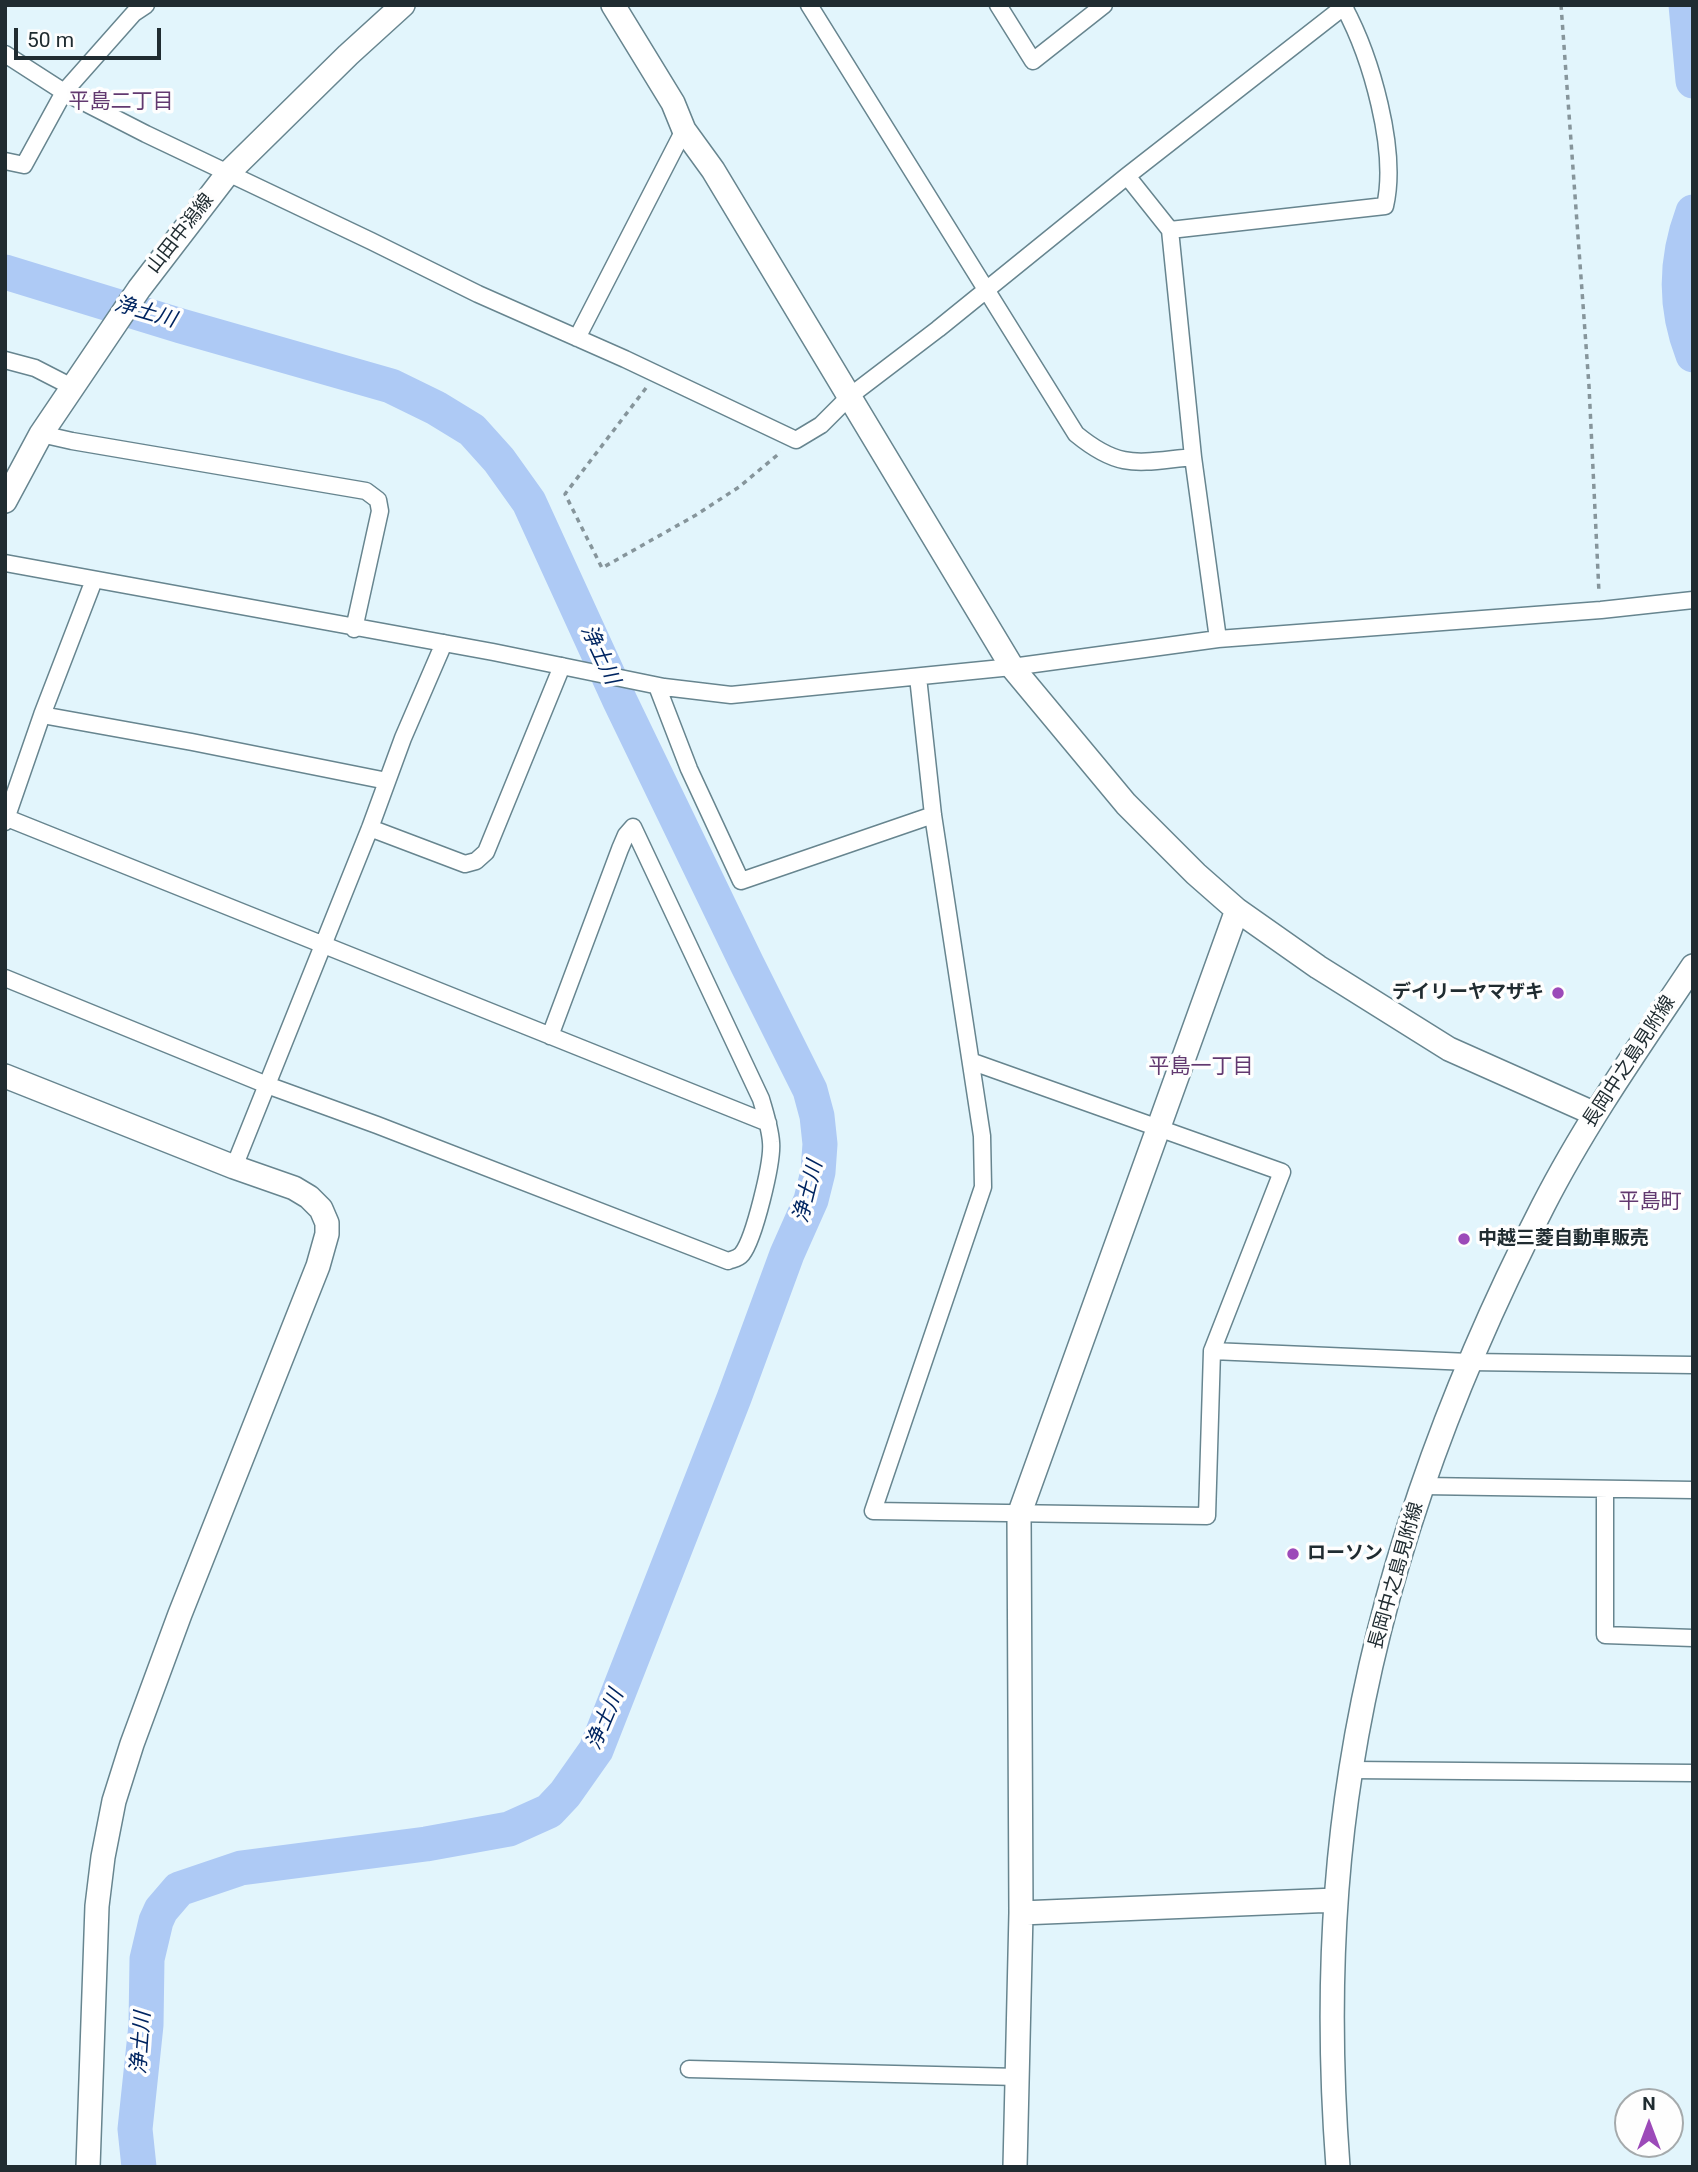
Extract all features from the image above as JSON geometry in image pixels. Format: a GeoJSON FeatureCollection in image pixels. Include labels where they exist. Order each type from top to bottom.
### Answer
{"type":"FeatureCollection","features":[{"type":"Feature","properties":{"kind":"street","name":"山田中潟線"},"geometry":{"type":"LineString","coordinates":[[5,501],[41,434],[109,333],[139,289],[228,173],[403,5]]}},
{"type":"Feature","properties":{"kind":"street"},"geometry":{"type":"LineString","coordinates":[[613,5],[673,103],[684,130],[713,170],[1012,667],[1126,804],[1196,874],[1237,910],[1318,967],[1449,1049],[1595,1114]]}},
{"type":"Feature","properties":{"kind":"street"},"geometry":{"type":"LineString","coordinates":[[809,5],[1076,434],[1090,446],[1120,461],[1142,462],[1193,457]]}},
{"type":"Feature","properties":{"kind":"street"},"geometry":{"type":"LineString","coordinates":[[998,5],[1033,61],[1104,5]]}},
{"type":"Feature","properties":{"kind":"street"},"geometry":{"type":"LineString","coordinates":[[5,54],[64,92],[228,173],[478,294],[796,440],[821,425],[849,396],[901,359],[1127,176],[1345,6],[1368,60],[1382,116],[1389,187],[1385,206],[1170,230]]}},
{"type":"Feature","properties":{"kind":"street"},"geometry":{"type":"LineString","coordinates":[[5,161],[24,165],[64,92],[135,8]]}},
{"type":"Feature","properties":{"kind":"street"},"geometry":{"type":"LineString","coordinates":[[577,338],[684,130]]}},
{"type":"Feature","properties":{"kind":"street"},"geometry":{"type":"LineString","coordinates":[[1127,176],[1170,230],[1193,457],[1218,639]]}},
{"type":"Feature","properties":{"kind":"street"},"geometry":{"type":"LineString","coordinates":[[5,360],[35,368],[74,388]]}},
{"type":"Feature","properties":{"kind":"street"},"geometry":{"type":"LineString","coordinates":[[41,434],[366,491],[378,500],[380,511],[354,629]]}},
{"type":"Feature","properties":{"kind":"street"},"geometry":{"type":"LineString","coordinates":[[5,563],[354,629],[444,643],[657,686],[731,695],[1012,667],[1218,639],[1601,610],[1693,600]]}},
{"type":"Feature","properties":{"kind":"street"},"geometry":{"type":"LineString","coordinates":[[94,580],[42,715],[6,820],[768,1123]]}},
{"type":"Feature","properties":{"kind":"street"},"geometry":{"type":"LineString","coordinates":[[234,1167],[444,643]]}},
{"type":"Feature","properties":{"kind":"street"},"geometry":{"type":"LineString","coordinates":[[370,828],[465,864],[476,861],[486,852],[568,667]]}},
{"type":"Feature","properties":{"kind":"street"},"geometry":{"type":"LineString","coordinates":[[918,677],[933,815],[973,1062],[982,1136],[983,1187],[873,1511],[1207,1516],[1212,1351],[1282,1172],[973,1062]]}},
{"type":"Feature","properties":{"kind":"street"},"geometry":{"type":"LineString","coordinates":[[657,686],[689,769],[741,881],[933,815]]}},
{"type":"Feature","properties":{"kind":"street"},"geometry":{"type":"LineString","coordinates":[[42,715],[205,744],[387,781]]}},
{"type":"Feature","properties":{"kind":"street"},"geometry":{"type":"LineString","coordinates":[[5,978],[267,1085],[728,1262],[740,1257],[747,1246],[757,1213],[772,1145],[768,1123],[761,1099],[633,827],[620,849],[550,1036]]}},
{"type":"Feature","properties":{"kind":"street"},"geometry":{"type":"LineString","coordinates":[[1015,2167],[1021,1913],[1019,1515],[1237,910]]}},
{"type":"Feature","properties":{"kind":"street","name":"長岡中之島見附線"},"geometry":{"type":"LineString","coordinates":[[1338,2167],[1332,2032],[1336,1900],[1351,1770],[1378,1633],[1438,1438],[1469,1362],[1543,1205],[1595,1114],[1693,966]]}},
{"type":"Feature","properties":{"kind":"street"},"geometry":{"type":"LineString","coordinates":[[5,1076],[234,1167],[294,1188],[309,1197],[321,1209],[327,1223],[327,1234],[318,1266],[180,1614],[114,1801],[97,1906],[88,2167]]}},
{"type":"Feature","properties":{"kind":"street"},"geometry":{"type":"LineString","coordinates":[[1212,1351],[1469,1362],[1693,1365]]}},
{"type":"Feature","properties":{"kind":"street"},"geometry":{"type":"LineString","coordinates":[[1423,1486],[1693,1490]]}},
{"type":"Feature","properties":{"kind":"street"},"geometry":{"type":"LineString","coordinates":[[1605,1489],[1605,1635],[1693,1638]]}},
{"type":"Feature","properties":{"kind":"street"},"geometry":{"type":"LineString","coordinates":[[1351,1770],[1693,1773]]}},
{"type":"Feature","properties":{"kind":"street"},"geometry":{"type":"LineString","coordinates":[[1021,1913],[1336,1900]]}},
{"type":"Feature","properties":{"kind":"street"},"geometry":{"type":"LineString","coordinates":[[688,2069],[1018,2077]]}},
{"type":"Feature","properties":{"kind":"path"},"geometry":{"type":"LineString","coordinates":[[1561,5],[1587,358],[1601,610]]}},
{"type":"Feature","properties":{"kind":"path"},"geometry":{"type":"LineString","coordinates":[[657,374],[565,494],[602,568],[739,487],[796,440]]}},
{"type":"Feature","properties":{"kind":"waterway"},"geometry":{"type":"LineString","coordinates":[[1686,5],[1693,81]]}},
{"type":"Feature","properties":{"kind":"waterway"},"geometry":{"type":"LineString","coordinates":[[1693,212],[1683,248],[1679,284],[1682,319],[1693,355]]}},
{"type":"Feature","properties":{"kind":"waterway","name":"浄土川"},"geometry":{"type":"LineString","coordinates":[[5,272],[391,386],[436,408],[472,430],[499,460],[529,502],[620,701],[810,1090],[817,1116],[820,1144],[818,1172],[811,1200],[787,1254],[734,1398],[596,1750],[565,1794],[549,1811],[509,1829],[426,1844],[241,1868],[179,1889],[161,1910],[147,1959],[146,2025],[135,2129],[139,2167]]}},
{"type":"Feature","properties":{"kind":"place","name":"デイリーヤマザキ"},"geometry":{"type":"Point","coordinates":[1558,993]}},
{"type":"Feature","properties":{"kind":"place","name":"中越三菱自動車販売"},"geometry":{"type":"Point","coordinates":[1464,1239]}},
{"type":"Feature","properties":{"kind":"place","name":"ローソン"},"geometry":{"type":"Point","coordinates":[1293,1554]}},
{"type":"Feature","properties":{"kind":"district","name":"平島二丁目"},"geometry":{"type":"Point","coordinates":[121,103]}},
{"type":"Feature","properties":{"kind":"district","name":"平島一丁目"},"geometry":{"type":"Point","coordinates":[1201,1068]}},
{"type":"Feature","properties":{"kind":"district","name":"平島町"},"geometry":{"type":"Point","coordinates":[1650,1203]}}]}
